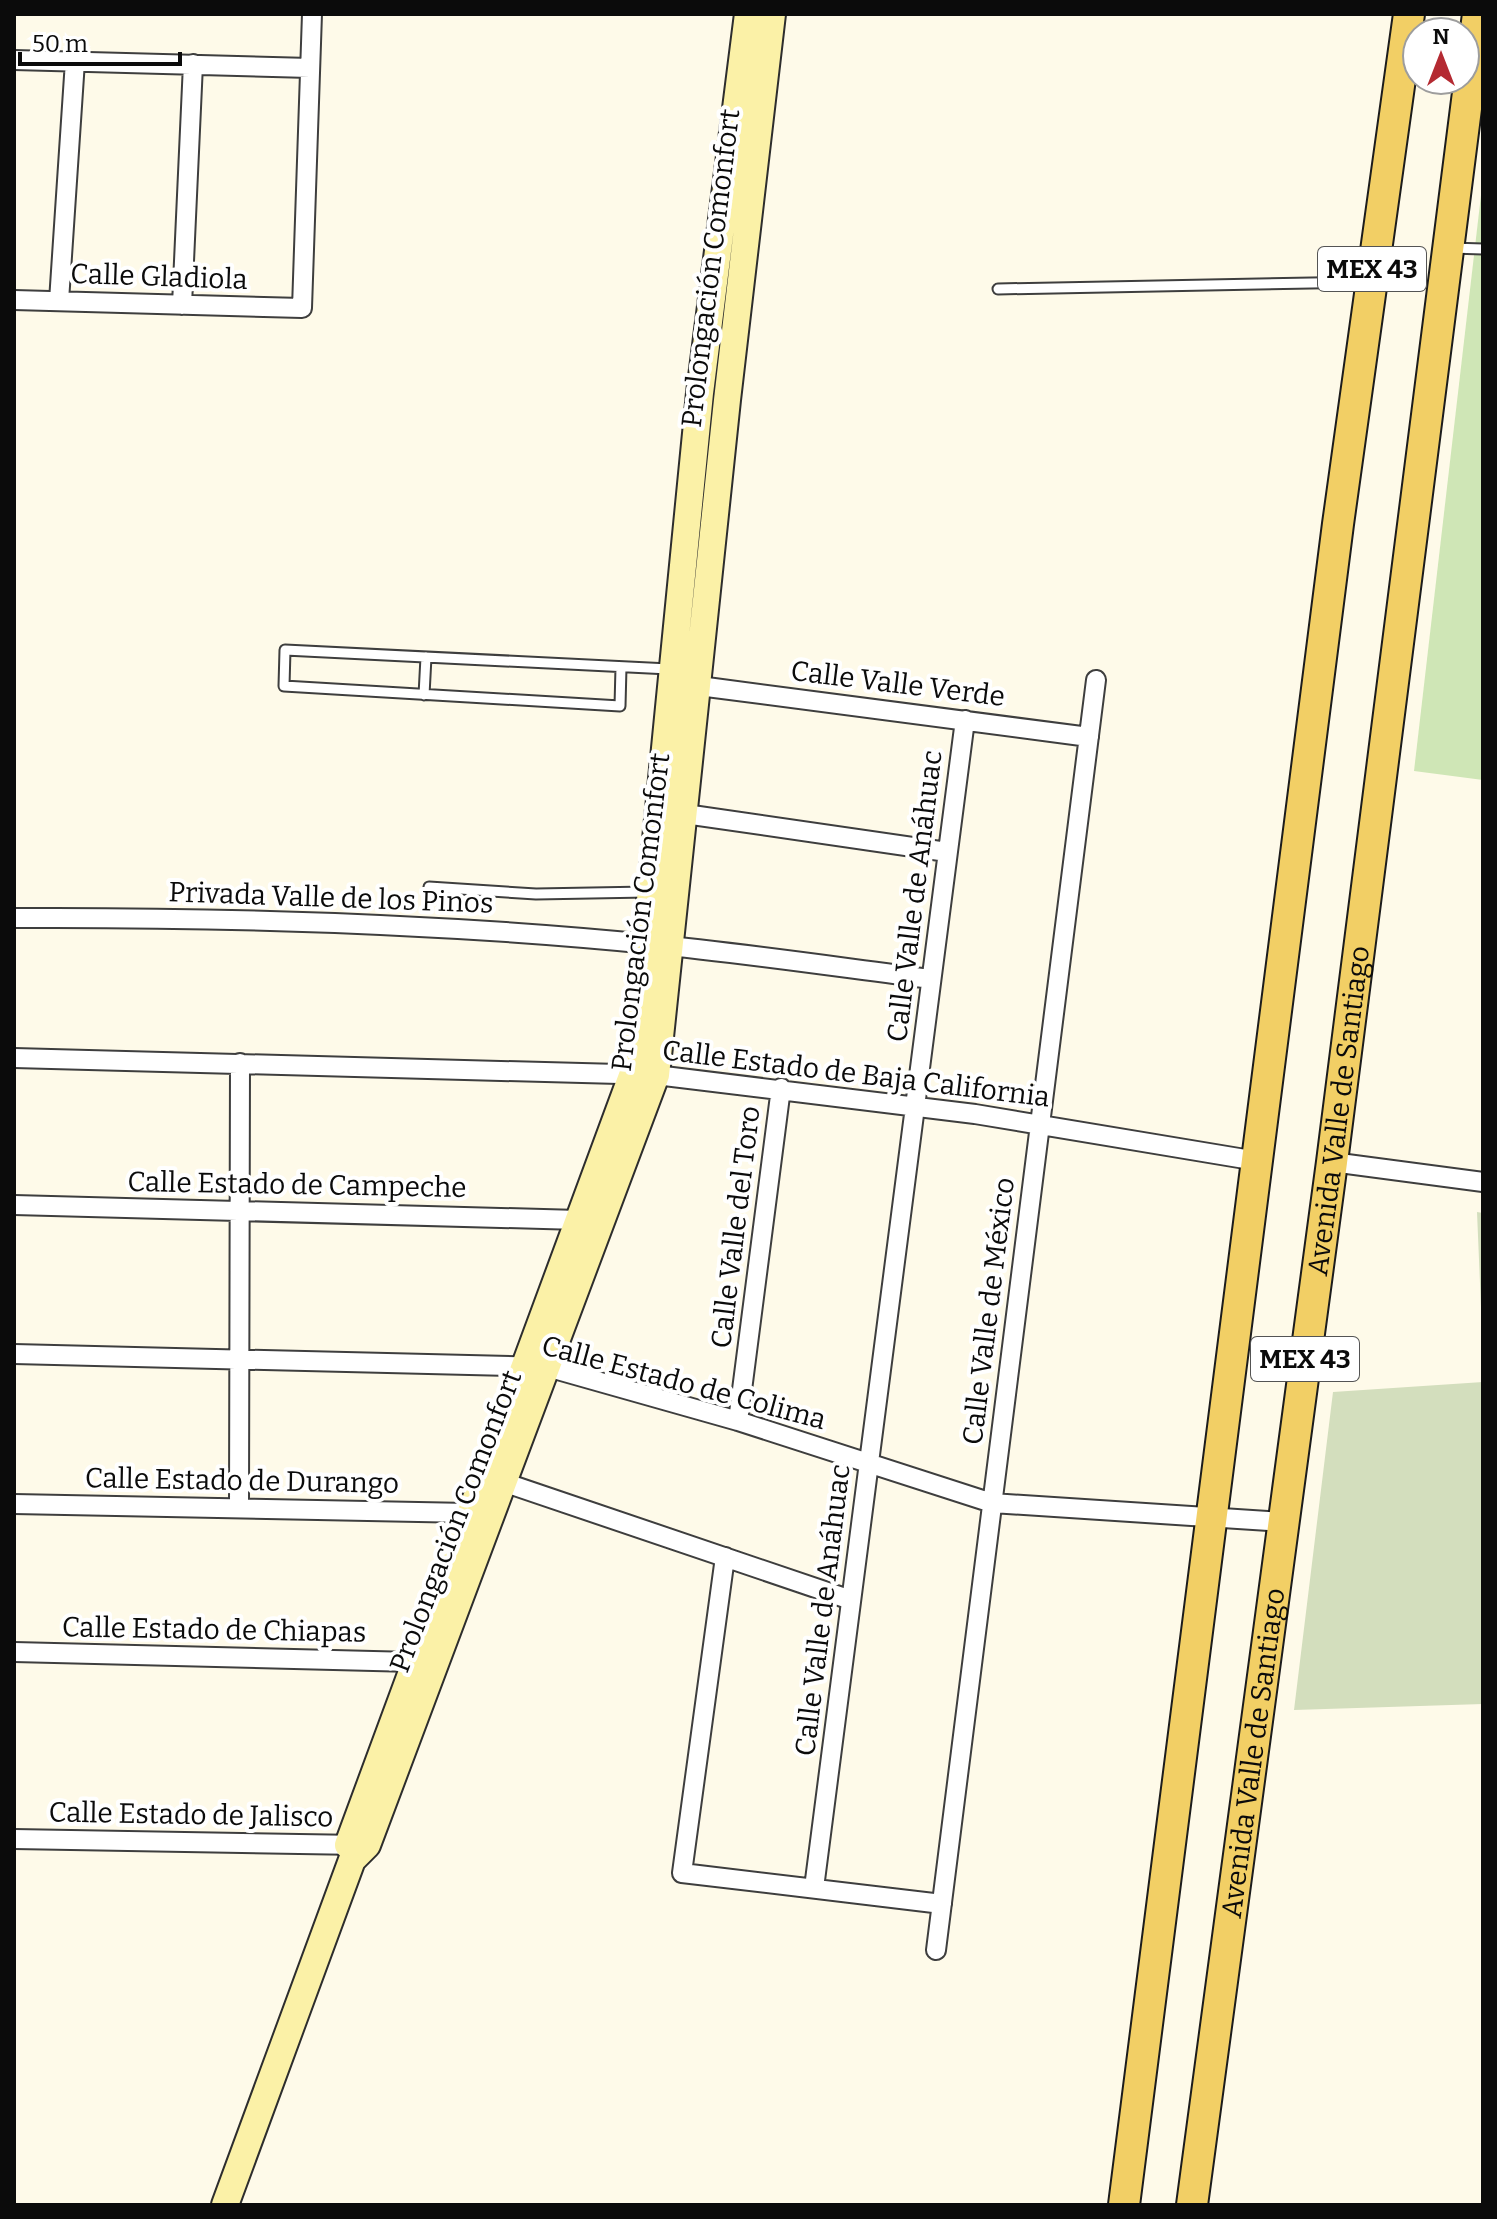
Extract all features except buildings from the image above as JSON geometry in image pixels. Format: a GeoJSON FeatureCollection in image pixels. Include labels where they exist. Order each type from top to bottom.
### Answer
{"type":"FeatureCollection","features":[{"type":"Feature","properties":{"kind":"main road","name":"MEX 43"},"geometry":{"type":"LineString","coordinates":[[1124,2205],[1370,282],[1409,14]]}},
{"type":"Feature","properties":{"kind":"main road","name":"Avenida Valle de Santiago"},"geometry":{"type":"LineString","coordinates":[[1192,2205],[1332,1162],[1448,247],[1470,109],[1478,14]]}},
{"type":"Feature","properties":{"kind":"street"},"geometry":{"type":"LineString","coordinates":[[14,60],[310,68],[312,14]]}},
{"type":"Feature","properties":{"kind":"street","name":"Prolongación Comonfort"},"geometry":{"type":"LineString","coordinates":[[658,945],[651,892],[671,669],[700,393],[748,14]]}},
{"type":"Feature","properties":{"kind":"street","name":"Prolongación Comonfort"},"geometry":{"type":"LineString","coordinates":[[355,1850],[413,1662],[469,1513],[536,1366],[645,1074],[658,945],[685,814],[727,400],[772,14]]}},
{"type":"Feature","properties":{"kind":"street"},"geometry":{"type":"LineString","coordinates":[[59,301],[75,61]]}},
{"type":"Feature","properties":{"kind":"street"},"geometry":{"type":"LineString","coordinates":[[182,305],[193,64]]}},
{"type":"Feature","properties":{"kind":"street","name":"Calle Gladiola"},"geometry":{"type":"LineString","coordinates":[[14,300],[302,308],[310,68]]}},
{"type":"Feature","properties":{"kind":"street","name":"Calle Valle de México"},"geometry":{"type":"LineString","coordinates":[[936,1950],[1096,680]]}},
{"type":"Feature","properties":{"kind":"street","name":"Calle Valle Verde"},"geometry":{"type":"LineString","coordinates":[[699,686],[1089,737]]}},
{"type":"Feature","properties":{"kind":"street","name":"Calle Valle de Anáhuac"},"geometry":{"type":"LineString","coordinates":[[814,1888],[965,720]]}},
{"type":"Feature","properties":{"kind":"street"},"geometry":{"type":"LineString","coordinates":[[685,814],[947,852]]}},
{"type":"Feature","properties":{"kind":"street","name":"Privada Valle de los Pinos"},"geometry":{"type":"LineString","coordinates":[[14,918],[169,917],[437,928],[658,945],[931,979]]}},
{"type":"Feature","properties":{"kind":"street","name":"Calle Estado de Baja California"},"geometry":{"type":"LineString","coordinates":[[14,1058],[645,1074],[915,1105],[1257,1161]]}},
{"type":"Feature","properties":{"kind":"street"},"geometry":{"type":"LineString","coordinates":[[239,1508],[240,1063]]}},
{"type":"Feature","properties":{"kind":"street","name":"Prolongación Comonfort"},"geometry":{"type":"LineString","coordinates":[[225,2205],[355,1850],[503,1482],[579,1220],[645,1074]]}},
{"type":"Feature","properties":{"kind":"street","name":"Calle Valle del Toro"},"geometry":{"type":"LineString","coordinates":[[738,1421],[781,1088]]}},
{"type":"Feature","properties":{"kind":"street"},"geometry":{"type":"LineString","coordinates":[[1332,1162],[1483,1182]]}},
{"type":"Feature","properties":{"kind":"street","name":"Calle Estado de Campeche"},"geometry":{"type":"LineString","coordinates":[[14,1205],[579,1220]]}},
{"type":"Feature","properties":{"kind":"street","name":"Calle Estado de Colima"},"geometry":{"type":"LineString","coordinates":[[14,1354],[536,1366],[738,1421],[992,1503],[1283,1522]]}},
{"type":"Feature","properties":{"kind":"street"},"geometry":{"type":"LineString","coordinates":[[503,1482],[851,1600]]}},
{"type":"Feature","properties":{"kind":"street","name":"Calle Estado de Durango"},"geometry":{"type":"LineString","coordinates":[[14,1504],[469,1513]]}},
{"type":"Feature","properties":{"kind":"street"},"geometry":{"type":"LineString","coordinates":[[725,1557],[682,1873],[942,1904]]}},
{"type":"Feature","properties":{"kind":"street","name":"Calle Estado de Chiapas"},"geometry":{"type":"LineString","coordinates":[[14,1652],[413,1662]]}},
{"type":"Feature","properties":{"kind":"street","name":"Calle Estado de Jalisco"},"geometry":{"type":"LineString","coordinates":[[14,1839],[355,1850]]}},
{"type":"Feature","properties":{"kind":"lane"},"geometry":{"type":"LineString","coordinates":[[1448,247],[1483,249]]}},
{"type":"Feature","properties":{"kind":"lane"},"geometry":{"type":"LineString","coordinates":[[998,289],[1370,282]]}},
{"type":"Feature","properties":{"kind":"lane"},"geometry":{"type":"LineString","coordinates":[[621,667],[620,706],[284,686],[285,650],[671,669]]}},
{"type":"Feature","properties":{"kind":"lane"},"geometry":{"type":"LineString","coordinates":[[424,695],[426,657]]}},
{"type":"Feature","properties":{"kind":"lane"},"geometry":{"type":"LineString","coordinates":[[429,887],[536,894],[651,892]]}},
{"type":"Feature","properties":{"kind":"green space"},"geometry":{"type":"Polygon","coordinates":[[[1483,178],[1483,780],[1414,771],[1483,178]]]}},
{"type":"Feature","properties":{"kind":"green space"},"geometry":{"type":"Polygon","coordinates":[[[1477,1212],[1483,1213],[1483,1355],[1477,1212]]]}},
{"type":"Feature","properties":{"kind":"green space"},"geometry":{"type":"Polygon","coordinates":[[[1483,1382],[1483,1704],[1294,1710],[1333,1392],[1483,1382]]]}}]}
